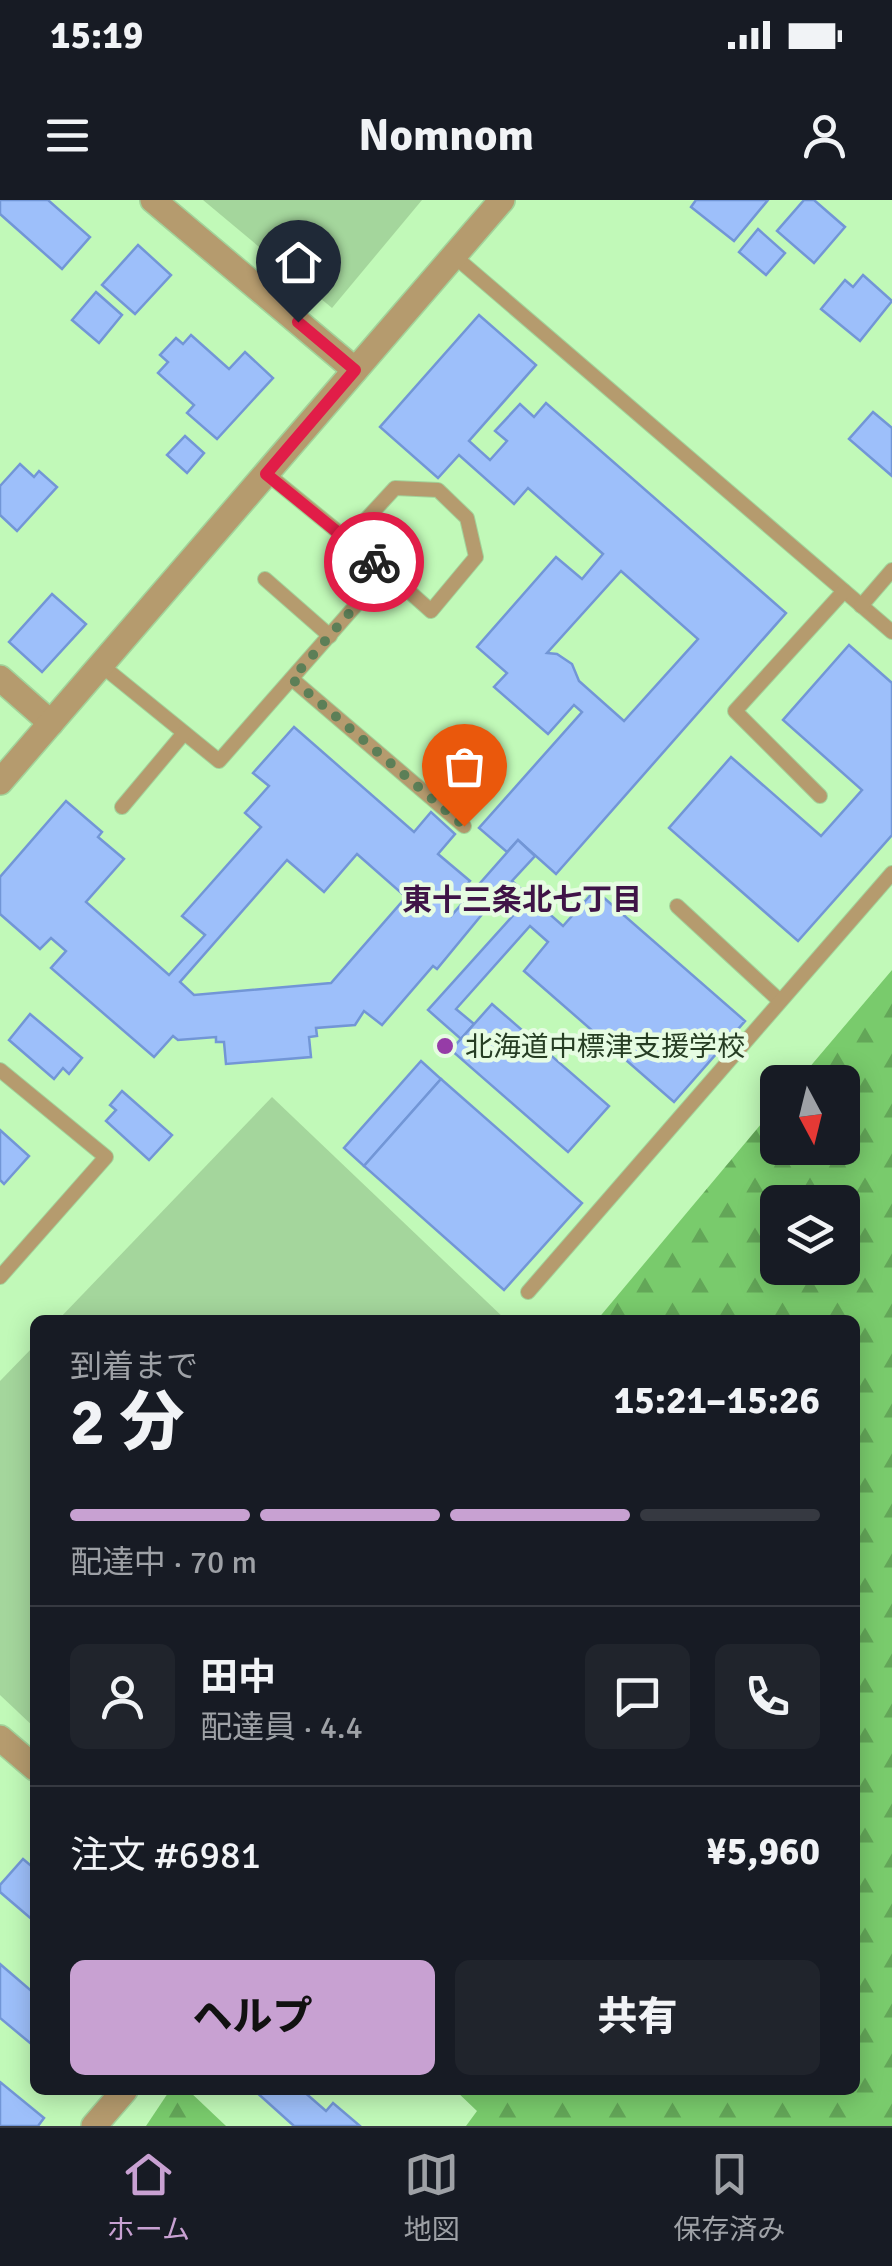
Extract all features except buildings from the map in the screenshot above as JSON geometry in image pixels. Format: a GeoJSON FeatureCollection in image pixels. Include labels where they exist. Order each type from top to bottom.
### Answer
{"type":"FeatureCollection","features":[{"type":"Feature","properties":{"kind":"street"},"geometry":{"type":"LineString","coordinates":[[153,200],[355,370]]}},
{"type":"Feature","properties":{"kind":"street"},"geometry":{"type":"LineString","coordinates":[[0,782],[502,200]]}},
{"type":"Feature","properties":{"kind":"street"},"geometry":{"type":"LineString","coordinates":[[0,678],[50,723]]}},
{"type":"Feature","properties":{"kind":"street"},"geometry":{"type":"LineString","coordinates":[[0,1738],[30,1764]]}},
{"type":"Feature","properties":{"kind":"street"},"geometry":{"type":"LineString","coordinates":[[94,2126],[121,2095]]}},
{"type":"Feature","properties":{"kind":"lane"},"geometry":{"type":"LineString","coordinates":[[454,256],[892,632]]}},
{"type":"Feature","properties":{"kind":"lane"},"geometry":{"type":"LineString","coordinates":[[266,474],[431,611],[476,558],[468,518],[438,490],[395,488],[347,540]]}},
{"type":"Feature","properties":{"kind":"lane"},"geometry":{"type":"LineString","coordinates":[[861,606],[892,570]]}},
{"type":"Feature","properties":{"kind":"lane"},"geometry":{"type":"LineString","coordinates":[[101,665],[219,761],[386,571]]}},
{"type":"Feature","properties":{"kind":"lane"},"geometry":{"type":"LineString","coordinates":[[265,579],[330,636]]}},
{"type":"Feature","properties":{"kind":"lane"},"geometry":{"type":"LineString","coordinates":[[820,796],[735,711],[844,591]]}},
{"type":"Feature","properties":{"kind":"lane"},"geometry":{"type":"LineString","coordinates":[[292,679],[464,826]]}},
{"type":"Feature","properties":{"kind":"lane"},"geometry":{"type":"LineString","coordinates":[[122,807],[184,733]]}},
{"type":"Feature","properties":{"kind":"lane"},"geometry":{"type":"LineString","coordinates":[[528,1292],[892,872]]}},
{"type":"Feature","properties":{"kind":"lane"},"geometry":{"type":"LineString","coordinates":[[676,906],[780,1002]]}},
{"type":"Feature","properties":{"kind":"lane"},"geometry":{"type":"LineString","coordinates":[[0,1070],[106,1156],[0,1277]]}},
{"type":"Feature","properties":{"kind":"green space"},"geometry":{"type":"Polygon","coordinates":[[[203,200],[422,200],[332,308],[203,200]]]}},
{"type":"Feature","properties":{"kind":"green space"},"geometry":{"type":"Polygon","coordinates":[[[892,970],[892,2126],[466,2126],[477,2111],[460,2095],[860,2095],[860,1315],[601,1315],[760,1125],[760,1165],[860,1165],[860,1065],[811,1065],[892,970]]]}},
{"type":"Feature","properties":{"kind":"green space"},"geometry":{"type":"Polygon","coordinates":[[[272,1097],[501,1315],[63,1315],[272,1097]]]}},
{"type":"Feature","properties":{"kind":"green space"},"geometry":{"type":"Polygon","coordinates":[[[30,1350],[30,1723],[0,1695],[0,1381],[30,1350]]]}},
{"type":"Feature","properties":{"kind":"green space"},"geometry":{"type":"Polygon","coordinates":[[[167,2095],[193,2095],[226,2126],[146,2126],[167,2095]]]}},
{"type":"Feature","properties":{"kind":"way so far"},"geometry":{"type":"LineString","coordinates":[[374,562],[386,571],[292,679],[464,826]]}},
{"type":"Feature","properties":{"kind":"place","name":"北海道中標津支援学校"},"geometry":{"type":"Point","coordinates":[445,1046]}},
{"type":"Feature","properties":{"kind":"district","name":"東十三条北七丁目"},"geometry":{"type":"Point","coordinates":[522,900]}},
{"type":"Feature","properties":{"kind":"route"},"geometry":{"type":"LineString","coordinates":[[298,322],[355,370],[266,474],[374,562]]}}]}
